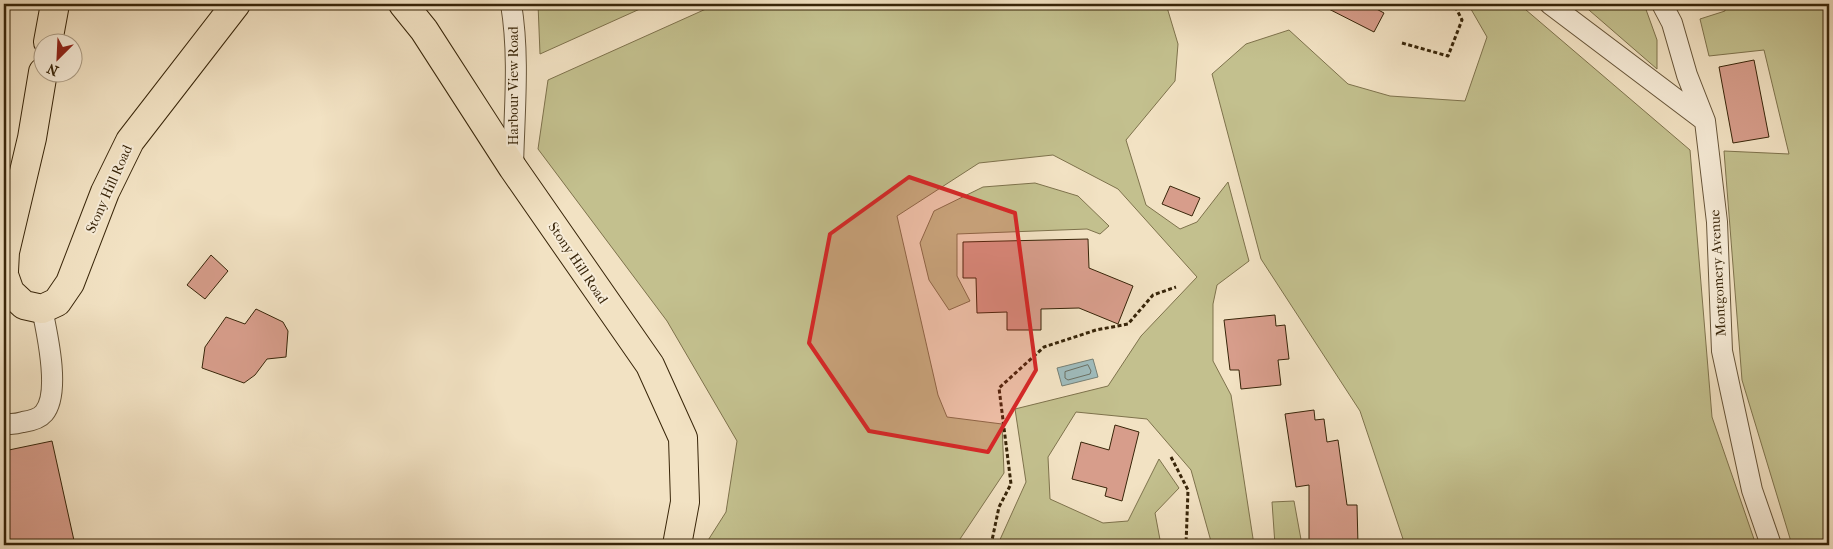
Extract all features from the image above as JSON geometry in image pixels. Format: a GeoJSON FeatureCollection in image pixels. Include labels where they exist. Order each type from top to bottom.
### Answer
{"type":"FeatureCollection","features":[{"type":"Feature","properties":{"kind":"main road"},"geometry":{"type":"LineString","coordinates":[[50,32],[55,4]]}},
{"type":"Feature","properties":{"kind":"main road","name":"Stony Hill Road"},"geometry":{"type":"LineString","coordinates":[[42,309],[57,302],[70,283],[105,192],[130,141],[236,4]]}},
{"type":"Feature","properties":{"kind":"main road","name":"Stony Hill Road"},"geometry":{"type":"LineString","coordinates":[[403,4],[424,30],[513,168],[650,365],[683,438],[685,502],[677,545]]}},
{"type":"Feature","properties":{"kind":"main road"},"geometry":{"type":"LineString","coordinates":[[4,271],[5,252],[32,138],[41,82]]}},
{"type":"Feature","properties":{"kind":"main road"},"geometry":{"type":"LineString","coordinates":[[4,275],[10,292],[24,305],[42,309]]}},
{"type":"Feature","properties":{"kind":"street","name":"Harbour View Road"},"geometry":{"type":"LineString","coordinates":[[511,4],[515,94],[513,168]]}},
{"type":"Feature","properties":{"kind":"street"},"geometry":{"type":"LineString","coordinates":[[1550,4],[1705,121]]}},
{"type":"Feature","properties":{"kind":"street","name":"Montgomery Avenue"},"geometry":{"type":"LineString","coordinates":[[1662,4],[1672,23],[1687,75],[1705,121],[1718,222],[1722,351],[1752,490],[1771,545]]}},
{"type":"Feature","properties":{"kind":"street"},"geometry":{"type":"LineString","coordinates":[[4,423],[10,425],[34,420],[44,412],[51,396],[50,350],[42,309]]}},
{"type":"Feature","properties":{"kind":"path"},"geometry":{"type":"LineString","coordinates":[[1402,43],[1448,56],[1462,20],[1454,4]]}},
{"type":"Feature","properties":{"kind":"path"},"geometry":{"type":"LineString","coordinates":[[991,545],[999,507],[1011,484],[999,388],[1044,347],[1096,330],[1128,324],[1152,295],[1176,287]]}},
{"type":"Feature","properties":{"kind":"path"},"geometry":{"type":"LineString","coordinates":[[1171,457],[1188,490],[1186,545]]}},
{"type":"Feature","properties":{"kind":"highlighted area"},"geometry":{"type":"Polygon","coordinates":[[[909,177],[1015,213],[1036,370],[988,452],[869,431],[809,343],[830,234],[909,177]]]}},
{"type":"Feature","properties":{"kind":"shaded area"},"geometry":{"type":"Polygon","coordinates":[[[538,4],[651,4],[540,54],[538,4]]]}},
{"type":"Feature","properties":{"kind":"shaded area"},"geometry":{"type":"Polygon","coordinates":[[[717,4],[1166,4],[1178,44],[1175,81],[1126,140],[1146,205],[1180,229],[1197,222],[1228,182],[1249,261],[1217,285],[1213,304],[1213,361],[1231,395],[1254,545],[1212,545],[1191,470],[1147,419],[1076,412],[1048,457],[1050,499],[1103,523],[1128,521],[1159,459],[1179,488],[1155,513],[1161,545],[998,544],[1026,482],[1015,409],[1108,386],[1141,336],[1197,277],[1118,189],[1053,155],[979,163],[897,216],[938,395],[947,417],[1002,424],[1004,473],[958,542],[954,545],[705,545],[726,512],[737,441],[667,321],[538,149],[548,80],[717,4]]]}},
{"type":"Feature","properties":{"kind":"shaded area"},"geometry":{"type":"Polygon","coordinates":[[[1468,4],[1519,4],[1690,150],[1712,417],[1756,545],[1405,545],[1360,411],[1261,259],[1212,74],[1246,44],[1289,30],[1348,84],[1390,96],[1465,101],[1487,37],[1468,4]]]}},
{"type":"Feature","properties":{"kind":"shaded area"},"geometry":{"type":"Polygon","coordinates":[[[1582,4],[1644,4],[1657,40],[1657,69],[1582,4]]]}},
{"type":"Feature","properties":{"kind":"shaded area"},"geometry":{"type":"Polygon","coordinates":[[[1725,4],[1829,4],[1829,545],[1792,545],[1742,380],[1724,151],[1789,154],[1764,50],[1709,56],[1700,19],[1725,11],[1725,4]]]}},
{"type":"Feature","properties":{"kind":"shaded area"},"geometry":{"type":"Polygon","coordinates":[[[1035,183],[1078,196],[1109,226],[1100,234],[1087,229],[957,234],[957,276],[970,301],[949,310],[929,280],[920,243],[934,211],[983,187],[1035,183]]]}},
{"type":"Feature","properties":{"kind":"shaded area"},"geometry":{"type":"Polygon","coordinates":[[[1294,501],[1302,545],[1275,545],[1272,502],[1294,501]]]}},
{"type":"Feature","properties":{"kind":"water"},"geometry":{"type":"Polygon","coordinates":[[[1093,359],[1098,377],[1062,386],[1057,368],[1093,359]]]}},
{"type":"Feature","properties":{"kind":"building"},"geometry":{"type":"Polygon","coordinates":[[[1319,4],[1367,4],[1384,13],[1374,32],[1319,4]]]}},
{"type":"Feature","properties":{"kind":"building"},"geometry":{"type":"Polygon","coordinates":[[[1754,60],[1769,137],[1733,143],[1719,67],[1754,60]]]}},
{"type":"Feature","properties":{"kind":"building"},"geometry":{"type":"Polygon","coordinates":[[[1170,186],[1200,198],[1192,216],[1162,204],[1170,186]]]}},
{"type":"Feature","properties":{"kind":"building"},"geometry":{"type":"Polygon","coordinates":[[[1088,239],[1089,268],[1133,286],[1118,324],[1079,308],[1041,309],[1041,330],[1007,330],[1007,312],[977,313],[976,278],[963,278],[963,242],[1088,239]]]}},
{"type":"Feature","properties":{"kind":"building"},"geometry":{"type":"Polygon","coordinates":[[[211,255],[228,271],[205,299],[187,285],[211,255]]]}},
{"type":"Feature","properties":{"kind":"building"},"geometry":{"type":"Polygon","coordinates":[[[256,309],[283,322],[288,331],[286,357],[267,359],[255,375],[244,383],[202,368],[205,347],[226,317],[245,324],[256,309]]]}},
{"type":"Feature","properties":{"kind":"building"},"geometry":{"type":"Polygon","coordinates":[[[1275,315],[1276,326],[1285,325],[1289,359],[1278,360],[1281,385],[1241,389],[1239,370],[1230,370],[1224,320],[1275,315]]]}},
{"type":"Feature","properties":{"kind":"building"},"geometry":{"type":"Polygon","coordinates":[[[1314,410],[1315,420],[1324,419],[1327,442],[1338,440],[1347,505],[1357,505],[1358,545],[1322,545],[1322,542],[1309,542],[1309,485],[1296,487],[1285,414],[1314,410]]]}},
{"type":"Feature","properties":{"kind":"building"},"geometry":{"type":"Polygon","coordinates":[[[1115,425],[1139,432],[1122,501],[1105,496],[1107,488],[1072,479],[1081,442],[1109,450],[1115,425]]]}},
{"type":"Feature","properties":{"kind":"building"},"geometry":{"type":"Polygon","coordinates":[[[52,441],[75,545],[7,545],[4,529],[4,451],[52,441]]]}}]}
